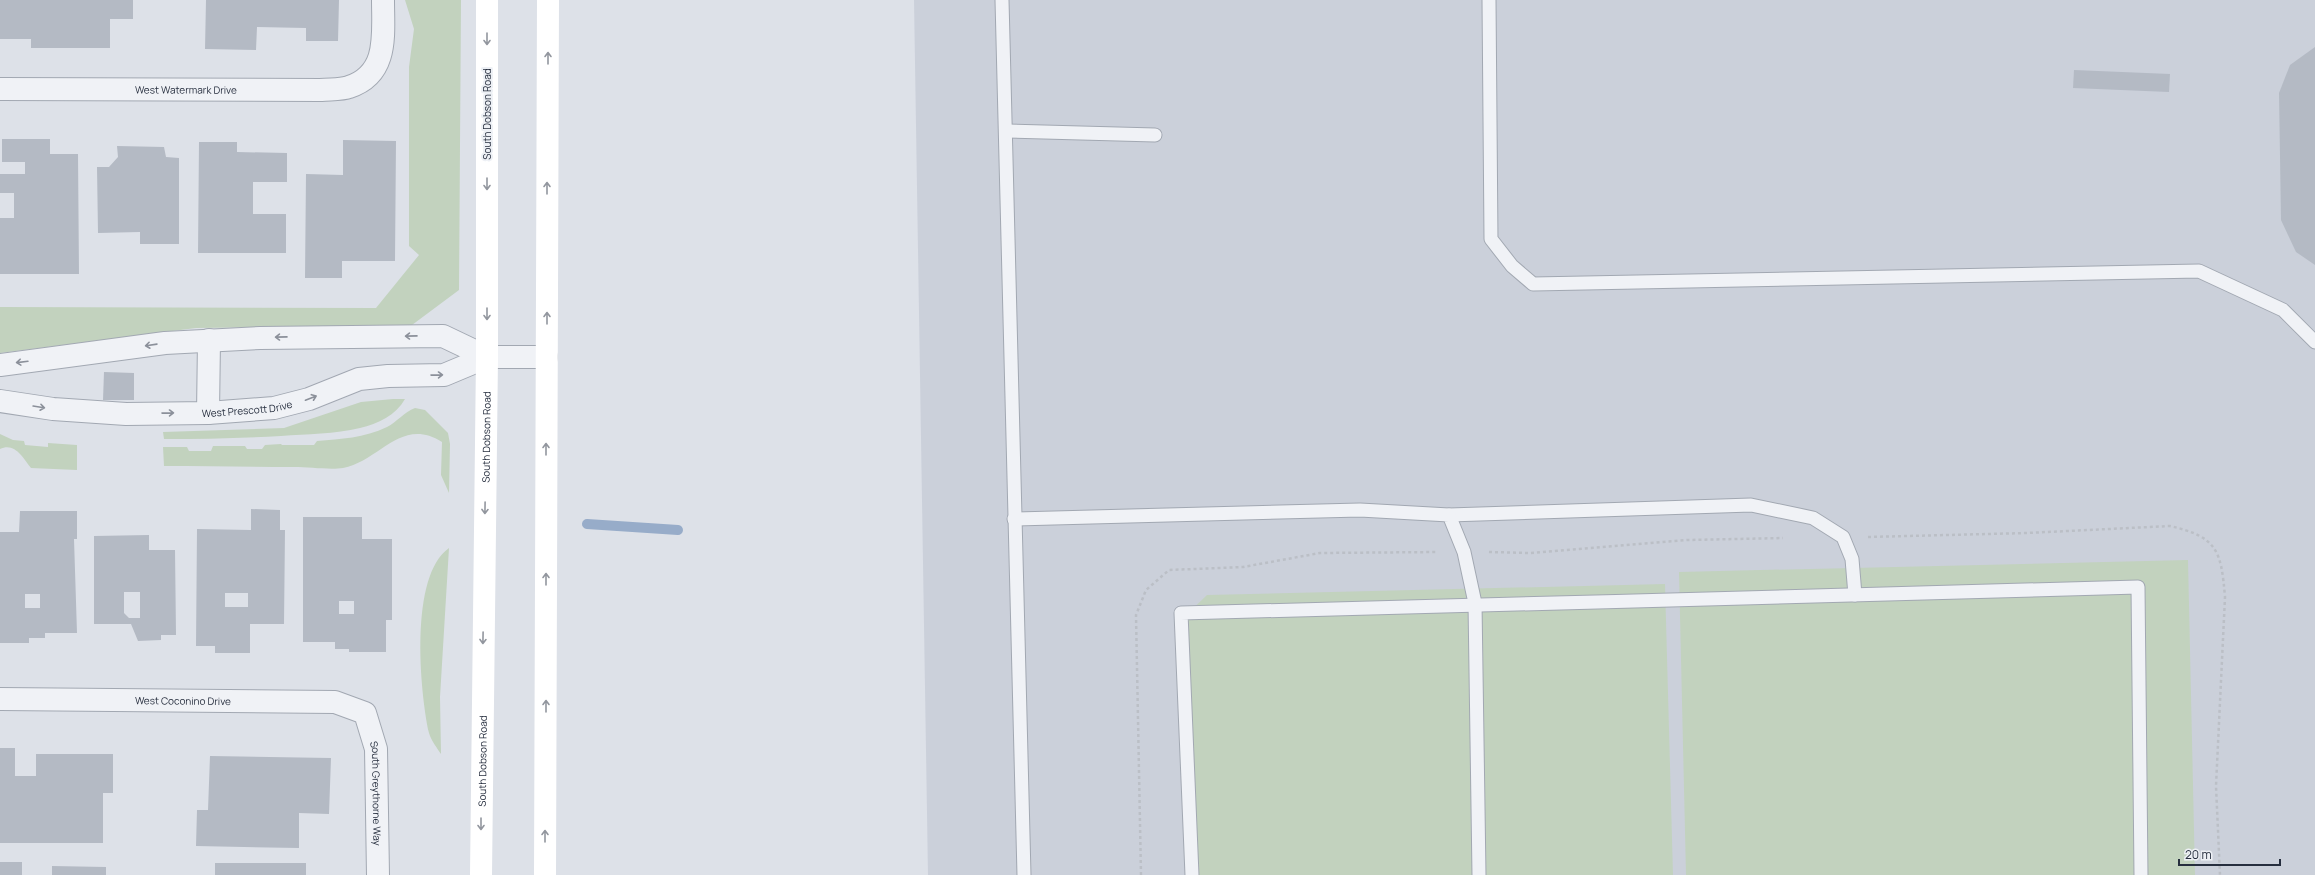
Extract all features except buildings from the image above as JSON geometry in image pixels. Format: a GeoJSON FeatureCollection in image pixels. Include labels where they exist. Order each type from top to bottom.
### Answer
{"type":"FeatureCollection","features":[{"type":"Feature","properties":{"kind":"street","name":"West Watermark Drive"},"geometry":{"type":"LineString","coordinates":[[0,89],[321,90],[349,87],[369,77],[379,60],[383,38],[383,0]]}},
{"type":"Feature","properties":{"kind":"street","name":"South Dobson Road"},"geometry":{"type":"LineString","coordinates":[[481,875],[487,357],[487,0]]}},
{"type":"Feature","properties":{"kind":"street"},"geometry":{"type":"LineString","coordinates":[[545,875],[548,0]]}},
{"type":"Feature","properties":{"kind":"street","name":"West Prescott Drive"},"geometry":{"type":"LineString","coordinates":[[0,365],[165,343],[260,338],[443,336],[487,357]]}},
{"type":"Feature","properties":{"kind":"street"},"geometry":{"type":"LineString","coordinates":[[208,413],[209,340]]}},
{"type":"Feature","properties":{"kind":"street","name":"West Prescott Drive"},"geometry":{"type":"LineString","coordinates":[[0,401],[53,409],[118,413],[208,413],[274,408],[309,399],[358,379],[388,376],[444,375],[487,357],[546,357]]}},
{"type":"Feature","properties":{"kind":"street","name":"West Coconino Drive"},"geometry":{"type":"LineString","coordinates":[[0,698],[335,702],[365,713]]}},
{"type":"Feature","properties":{"kind":"street","name":"South Greythorne Way"},"geometry":{"type":"LineString","coordinates":[[365,713],[376,749],[378,875]]}},
{"type":"Feature","properties":{"kind":"lane"},"geometry":{"type":"LineString","coordinates":[[1002,0],[1024,875]]}},
{"type":"Feature","properties":{"kind":"lane"},"geometry":{"type":"LineString","coordinates":[[1489,0],[1491,239],[1512,266],[1534,284],[2199,271],[2283,310],[2315,342]]}},
{"type":"Feature","properties":{"kind":"lane"},"geometry":{"type":"LineString","coordinates":[[1006,131],[1155,135]]}},
{"type":"Feature","properties":{"kind":"lane"},"geometry":{"type":"LineString","coordinates":[[1014,519],[1360,510],[1449,515],[1751,505],[1813,518],[1843,537],[1852,560],[1855,595]]}},
{"type":"Feature","properties":{"kind":"lane"},"geometry":{"type":"LineString","coordinates":[[1449,515],[1464,552],[1475,603],[1479,875]]}},
{"type":"Feature","properties":{"kind":"lane"},"geometry":{"type":"LineString","coordinates":[[1192,875],[1181,613],[1475,603],[1662,602],[1855,595],[2138,588],[2141,875]]}},
{"type":"Feature","properties":{"kind":"shaded area"},"geometry":{"type":"Polygon","coordinates":[[[914,0],[2315,0],[2315,875],[928,875],[914,0]]]}},
{"type":"Feature","properties":{"kind":"green space"},"geometry":{"type":"Polygon","coordinates":[[[405,0],[461,0],[459,290],[412,325],[196,328],[0,353],[0,307],[376,308],[419,255],[409,246],[409,67],[414,29],[405,0]]]}},
{"type":"Feature","properties":{"kind":"green space"},"geometry":{"type":"Polygon","coordinates":[[[405,399],[397,410],[386,418],[367,426],[350,430],[331,433],[281,436],[164,439],[163,432],[284,428],[361,402],[405,399]]]}},
{"type":"Feature","properties":{"kind":"green space"},"geometry":{"type":"Polygon","coordinates":[[[415,408],[425,410],[448,433],[450,444],[449,493],[441,475],[442,442],[427,435],[414,434],[402,437],[356,464],[343,468],[164,466],[163,447],[187,447],[189,451],[211,451],[213,446],[245,446],[247,449],[262,449],[265,445],[314,445],[317,441],[335,440],[370,434],[391,425],[407,412],[415,408]]]}},
{"type":"Feature","properties":{"kind":"green space"},"geometry":{"type":"Polygon","coordinates":[[[0,434],[13,440],[24,441],[25,445],[48,447],[48,443],[77,445],[77,470],[31,468],[22,456],[14,449],[5,447],[0,449],[0,434]]]}},
{"type":"Feature","properties":{"kind":"green space"},"geometry":{"type":"Polygon","coordinates":[[[449,548],[440,697],[441,754],[429,733],[423,690],[421,635],[423,608],[428,583],[436,562],[449,548]]]}},
{"type":"Feature","properties":{"kind":"green space"},"geometry":{"type":"Polygon","coordinates":[[[2188,560],[2195,875],[1686,875],[1679,572],[2188,560]]]}},
{"type":"Feature","properties":{"kind":"green space"},"geometry":{"type":"Polygon","coordinates":[[[1665,584],[1673,875],[1187,875],[1180,621],[1207,595],[1665,584]]]}},
{"type":"Feature","properties":{"kind":"waterway"},"geometry":{"type":"LineString","coordinates":[[587,524],[678,530]]}}]}
